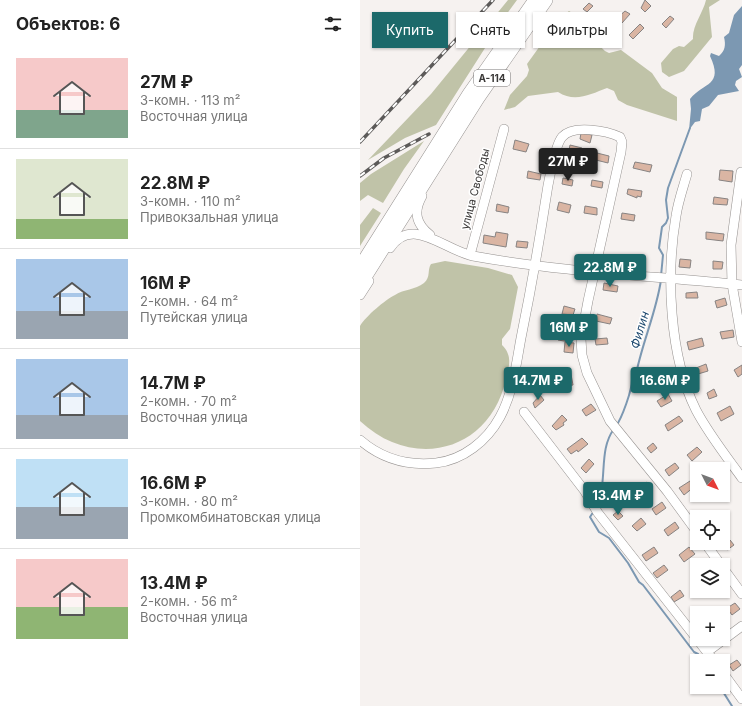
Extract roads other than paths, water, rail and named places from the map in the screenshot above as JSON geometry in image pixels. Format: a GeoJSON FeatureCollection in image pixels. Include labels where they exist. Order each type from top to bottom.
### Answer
{"type":"FeatureCollection","features":[{"type":"Feature","properties":{"kind":"highway","name":"А-114"},"geometry":{"type":"LineString","coordinates":[[360,267],[469,94],[542,1]]}},
{"type":"Feature","properties":{"kind":"highway","name":"А-114"},"geometry":{"type":"LineString","coordinates":[[360,285],[478,98],[542,1]]}},
{"type":"Feature","properties":{"kind":"street"},"geometry":{"type":"LineString","coordinates":[[438,243],[418,224],[416,213],[418,203],[542,1]]}},
{"type":"Feature","properties":{"kind":"street","name":"улица Свободы"},"geometry":{"type":"LineString","coordinates":[[470,255],[504,129]]}},
{"type":"Feature","properties":{"kind":"street"},"geometry":{"type":"LineString","coordinates":[[360,440],[374,451],[390,458],[403,462],[422,464],[452,459],[463,455],[483,440],[500,418],[509,396],[535,266],[547,188],[558,144],[562,137],[570,131],[589,130],[611,133],[620,137],[622,142],[621,152],[594,270],[583,326],[582,355],[587,373],[610,421],[667,491],[690,522]]}},
{"type":"Feature","properties":{"kind":"street"},"geometry":{"type":"LineString","coordinates":[[741,172],[731,245],[732,284],[742,342]]}},
{"type":"Feature","properties":{"kind":"street"},"geometry":{"type":"LineString","coordinates":[[686,174],[676,214],[672,246],[664,277],[675,338],[684,378],[696,410],[742,478]]}},
{"type":"Feature","properties":{"kind":"street"},"geometry":{"type":"LineString","coordinates":[[360,295],[399,237],[404,234],[415,233],[454,250],[470,255],[535,266],[594,270],[742,285]]}},
{"type":"Feature","properties":{"kind":"street"},"geometry":{"type":"LineString","coordinates":[[524,412],[584,490],[595,510],[690,630]]}},
{"type":"Feature","properties":{"kind":"street"},"geometry":{"type":"LineString","coordinates":[[730,578],[742,594]]}},
{"type":"Feature","properties":{"kind":"street"},"geometry":{"type":"LineString","coordinates":[[702,646],[707,652],[742,626]]}},
{"type":"Feature","properties":{"kind":"street"},"geometry":{"type":"LineString","coordinates":[[730,683],[742,699]]}},
{"type":"Feature","properties":{"kind":"water"},"geometry":{"type":"Polygon","coordinates":[[[742,6],[742,65],[739,69],[742,77],[736,81],[735,85],[739,91],[718,95],[709,106],[702,109],[700,121],[695,122],[689,130],[691,109],[690,99],[714,78],[715,73],[710,56],[711,53],[719,56],[723,52],[725,45],[724,37],[729,33],[734,15],[742,6]]]}},
{"type":"Feature","properties":{"kind":"waterway","name":"Филин"},"geometry":{"type":"LineString","coordinates":[[661,276],[663,255],[659,248],[662,227],[668,218],[666,200],[668,188],[690,128]]}},
{"type":"Feature","properties":{"kind":"waterway","name":"Филин"},"geometry":{"type":"LineString","coordinates":[[616,426],[626,404],[632,380],[635,379],[656,305],[661,280]]}},
{"type":"Feature","properties":{"kind":"waterway","name":"Филин"},"geometry":{"type":"LineString","coordinates":[[597,505],[602,486],[606,446],[614,429]]}},
{"type":"Feature","properties":{"kind":"waterway","name":"Филин"},"geometry":{"type":"LineString","coordinates":[[594,511],[590,517],[599,532],[609,538],[628,563],[639,582],[643,585],[694,652],[698,654]]}},
{"type":"Feature","properties":{"kind":"waterway","name":"Филин"},"geometry":{"type":"LineString","coordinates":[[724,694],[732,706]]}},
{"type":"Feature","properties":{"kind":"railway"},"geometry":{"type":"LineString","coordinates":[[360,142],[493,0]]}},
{"type":"Feature","properties":{"kind":"railway"},"geometry":{"type":"LineString","coordinates":[[360,176],[384,158],[429,134]]}}]}
